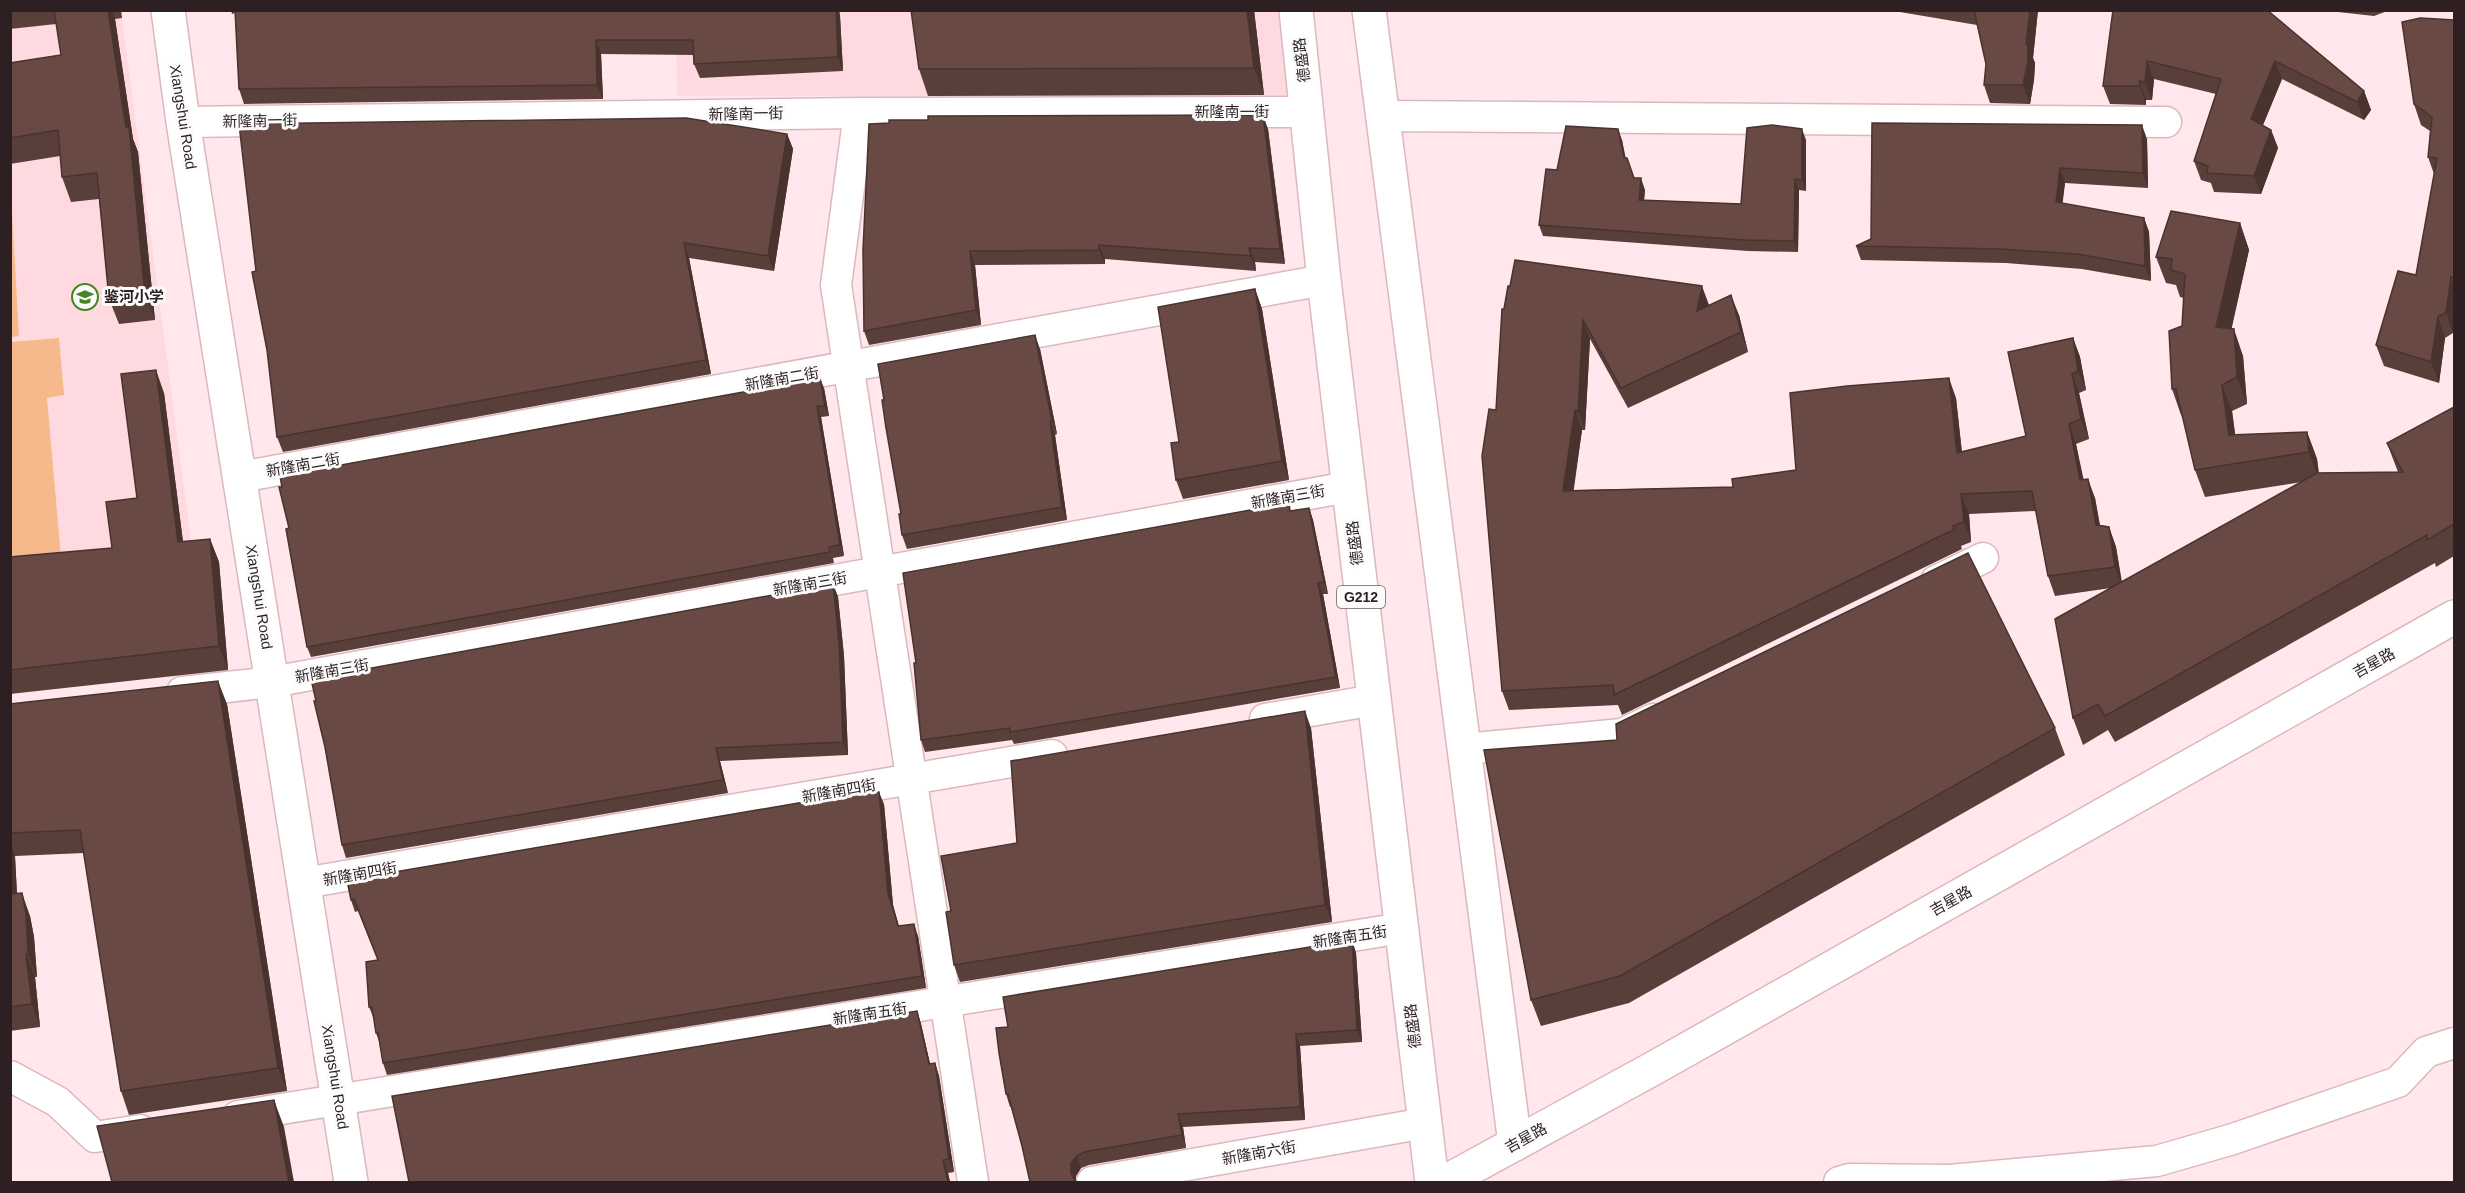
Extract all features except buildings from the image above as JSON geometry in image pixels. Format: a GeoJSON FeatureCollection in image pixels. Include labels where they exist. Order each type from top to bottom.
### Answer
{"type":"FeatureCollection","features":[{"type":"Feature","properties":{"kind":"main road","name":"Xiangshui Road"},"geometry":{"type":"LineString","coordinates":[[168,10],[183,122],[351,1182]]}},
{"type":"Feature","properties":{"kind":"main road","name":"德盛路"},"geometry":{"type":"LineString","coordinates":[[1296,10],[1348,487],[1432,1182]]}},
{"type":"Feature","properties":{"kind":"main road"},"geometry":{"type":"LineString","coordinates":[[1369,10],[1515,1144]]}},
{"type":"Feature","properties":{"kind":"main road","name":"吉星路"},"geometry":{"type":"LineString","coordinates":[[1445,1182],[2454,617]]}},
{"type":"Feature","properties":{"kind":"street","name":"新隆南一街"},"geometry":{"type":"LineString","coordinates":[[183,122],[859,113],[1308,112]]}},
{"type":"Feature","properties":{"kind":"street"},"geometry":{"type":"LineString","coordinates":[[859,113],[836,285],[973,1182]]}},
{"type":"Feature","properties":{"kind":"street"},"geometry":{"type":"LineString","coordinates":[[1383,116],[2166,122]]}},
{"type":"Feature","properties":{"kind":"street","name":"新隆南二街"},"geometry":{"type":"LineString","coordinates":[[240,477],[1324,280]]}},
{"type":"Feature","properties":{"kind":"street","name":"新隆南三街"},"geometry":{"type":"LineString","coordinates":[[153,695],[272,682],[1348,487]]}},
{"type":"Feature","properties":{"kind":"street"},"geometry":{"type":"LineString","coordinates":[[1909,594],[1983,558]]}},
{"type":"Feature","properties":{"kind":"street"},"geometry":{"type":"LineString","coordinates":[[1235,724],[1374,700]]}},
{"type":"Feature","properties":{"kind":"street"},"geometry":{"type":"LineString","coordinates":[[1465,749],[1622,734],[1676,708]]}},
{"type":"Feature","properties":{"kind":"street","name":"新隆南四街"},"geometry":{"type":"LineString","coordinates":[[304,883],[1073,751]]}},
{"type":"Feature","properties":{"kind":"street","name":"新隆南五街"},"geometry":{"type":"LineString","coordinates":[[211,1120],[1402,928]]}},
{"type":"Feature","properties":{"kind":"street"},"geometry":{"type":"LineString","coordinates":[[1839,1182],[1849,1179],[1950,1180],[2157,1161],[2233,1139],[2398,1082],[2426,1052],[2454,1043]]}},
{"type":"Feature","properties":{"kind":"street"},"geometry":{"type":"LineString","coordinates":[[10,1076],[58,1102],[96,1137],[165,1126]]}},
{"type":"Feature","properties":{"kind":"street","name":"新隆南六街"},"geometry":{"type":"LineString","coordinates":[[1092,1182],[1425,1123]]}},
{"type":"Feature","properties":{"kind":"shaded area","name":"鉴河小学"},"geometry":{"type":"Polygon","coordinates":[[[11,11],[121,11],[194,564],[11,579],[11,11]]]}},
{"type":"Feature","properties":{"kind":"shaded area"},"geometry":{"type":"Polygon","coordinates":[[[676,11],[1278,11],[1288,95],[677,96],[676,11]]]}},
{"type":"Feature","properties":{"kind":"shaded area"},"geometry":{"type":"Polygon","coordinates":[[[10,175],[19,336],[11,337],[10,337],[10,175]]]}},
{"type":"Feature","properties":{"kind":"shaded area"},"geometry":{"type":"Polygon","coordinates":[[[59,338],[64,395],[47,398],[61,558],[11,563],[11,342],[59,338]]]}},
{"type":"Feature","properties":{"kind":"place","name":"鉴河小学"},"geometry":{"type":"Point","coordinates":[85,297]}}]}
